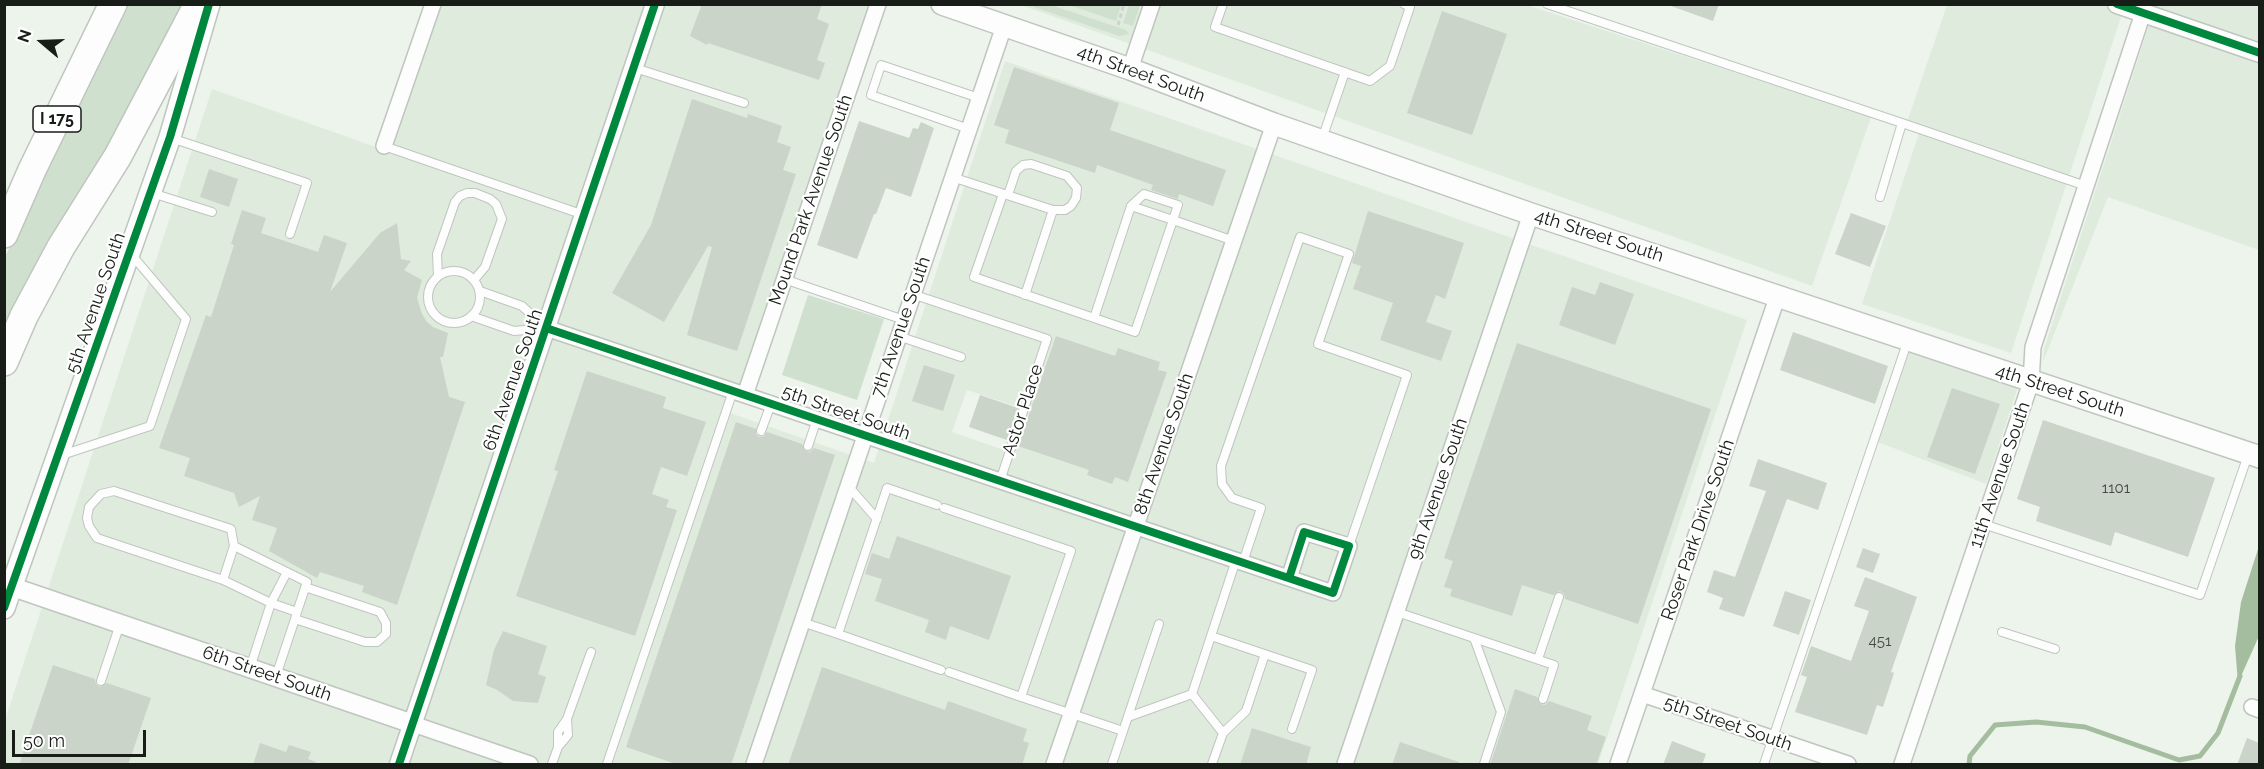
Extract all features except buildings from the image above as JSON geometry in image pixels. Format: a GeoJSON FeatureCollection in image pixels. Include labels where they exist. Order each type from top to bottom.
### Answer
{"type":"FeatureCollection","features":[{"type":"Feature","properties":{"kind":"highway","name":"I 175"},"geometry":{"type":"LineString","coordinates":[[4,234],[32,170],[113,4]]}},
{"type":"Feature","properties":{"kind":"highway"},"geometry":{"type":"LineString","coordinates":[[4,362],[24,316],[61,247],[118,156],[198,4]]}},
{"type":"Feature","properties":{"kind":"main road","name":"5th Avenue South"},"geometry":{"type":"LineString","coordinates":[[4,608],[8,585],[59,456],[170,137],[209,4]]}},
{"type":"Feature","properties":{"kind":"main road","name":"4th Street South"},"geometry":{"type":"LineString","coordinates":[[942,4],[1130,69],[1274,124],[1531,214],[2254,455]]}},
{"type":"Feature","properties":{"kind":"street"},"geometry":{"type":"LineString","coordinates":[[384,146],[433,4]]}},
{"type":"Feature","properties":{"kind":"street","name":"6th Avenue South"},"geometry":{"type":"LineString","coordinates":[[399,765],[655,4]]}},
{"type":"Feature","properties":{"kind":"street","name":"Mound Park Avenue South"},"geometry":{"type":"LineString","coordinates":[[739,393],[784,279],[878,4]]}},
{"type":"Feature","properties":{"kind":"street"},"geometry":{"type":"LineString","coordinates":[[1130,69],[1152,4]]}},
{"type":"Feature","properties":{"kind":"street"},"geometry":{"type":"LineString","coordinates":[[2117,4],[2259,53]]}},
{"type":"Feature","properties":{"kind":"street","name":"11th Avenue South"},"geometry":{"type":"LineString","coordinates":[[1902,765],[2031,382],[2034,347],[2143,13]]}},
{"type":"Feature","properties":{"kind":"street","name":"7th Avenue South"},"geometry":{"type":"LineString","coordinates":[[754,765],[1004,26]]}},
{"type":"Feature","properties":{"kind":"street","name":"8th Avenue South"},"geometry":{"type":"LineString","coordinates":[[1054,765],[1274,124]]}},
{"type":"Feature","properties":{"kind":"street","name":"9th Avenue South"},"geometry":{"type":"LineString","coordinates":[[1345,765],[1531,214]]}},
{"type":"Feature","properties":{"kind":"street","name":"Roser Park Drive South"},"geometry":{"type":"LineString","coordinates":[[1618,765],[1778,295]]}},
{"type":"Feature","properties":{"kind":"street","name":"5th Street South"},"geometry":{"type":"LineString","coordinates":[[546,328],[1333,593],[1349,546]]}},
{"type":"Feature","properties":{"kind":"street"},"geometry":{"type":"LineString","coordinates":[[1289,578],[1304,532],[1349,546]]}},
{"type":"Feature","properties":{"kind":"street","name":"6th Street South"},"geometry":{"type":"LineString","coordinates":[[8,585],[530,765]]}},
{"type":"Feature","properties":{"kind":"street","name":"5th Street South"},"geometry":{"type":"LineString","coordinates":[[1642,694],[1848,765]]}},
{"type":"Feature","properties":{"kind":"lane"},"geometry":{"type":"LineString","coordinates":[[1223,4],[1215,27],[1370,81],[1390,66],[1410,7],[1404,4]]}},
{"type":"Feature","properties":{"kind":"lane"},"geometry":{"type":"LineString","coordinates":[[1547,4],[2086,186]]}},
{"type":"Feature","properties":{"kind":"lane"},"geometry":{"type":"LineString","coordinates":[[969,129],[871,96],[874,85],[881,65],[979,98]]}},
{"type":"Feature","properties":{"kind":"lane"},"geometry":{"type":"LineString","coordinates":[[634,67],[744,103]]}},
{"type":"Feature","properties":{"kind":"lane"},"geometry":{"type":"LineString","coordinates":[[1322,141],[1346,72]]}},
{"type":"Feature","properties":{"kind":"lane"},"geometry":{"type":"LineString","coordinates":[[1880,197],[1902,123]]}},
{"type":"Feature","properties":{"kind":"lane"},"geometry":{"type":"LineString","coordinates":[[170,137],[307,183],[290,234]]}},
{"type":"Feature","properties":{"kind":"lane"},"geometry":{"type":"LineString","coordinates":[[384,146],[584,215]]}},
{"type":"Feature","properties":{"kind":"lane"},"geometry":{"type":"LineString","coordinates":[[952,177],[1005,195],[1053,210],[1065,210],[1076,198],[1077,188],[1067,176],[1031,164],[1023,165],[1016,171],[1005,195],[974,278],[1135,332],[1178,205],[1144,194],[1131,206],[1094,318]]}},
{"type":"Feature","properties":{"kind":"lane"},"geometry":{"type":"LineString","coordinates":[[151,192],[212,212]]}},
{"type":"Feature","properties":{"kind":"lane"},"geometry":{"type":"LineString","coordinates":[[438,276],[437,254],[455,202],[460,196],[475,193],[490,198],[496,204],[502,219],[485,267],[474,280]]}},
{"type":"Feature","properties":{"kind":"lane"},"geometry":{"type":"LineString","coordinates":[[1131,206],[1234,241]]}},
{"type":"Feature","properties":{"kind":"lane"},"geometry":{"type":"LineString","coordinates":[[1025,295],[1053,210]]}},
{"type":"Feature","properties":{"kind":"lane"},"geometry":{"type":"LineString","coordinates":[[1192,694],[1211,636],[1261,508],[1232,498],[1222,484],[1221,466],[1300,237],[1349,254],[1318,344],[1407,375],[1349,546]]}},
{"type":"Feature","properties":{"kind":"lane"},"geometry":{"type":"LineString","coordinates":[[59,456],[150,426],[186,319],[130,252]]}},
{"type":"Feature","properties":{"kind":"lane"},"geometry":{"type":"LineString","coordinates":[[453,270],[462,271],[474,280],[480,291],[479,306],[471,316],[459,323],[450,323],[435,315],[428,299],[432,282],[438,276],[453,270]]}},
{"type":"Feature","properties":{"kind":"lane"},"geometry":{"type":"LineString","coordinates":[[784,279],[904,320]]}},
{"type":"Feature","properties":{"kind":"lane"},"geometry":{"type":"LineString","coordinates":[[480,291],[522,306],[546,328]]}},
{"type":"Feature","properties":{"kind":"lane","name":"Astor Place"},"geometry":{"type":"LineString","coordinates":[[912,294],[1047,339],[1000,480]]}},
{"type":"Feature","properties":{"kind":"lane"},"geometry":{"type":"LineString","coordinates":[[471,316],[514,330],[546,328]]}},
{"type":"Feature","properties":{"kind":"lane"},"geometry":{"type":"LineString","coordinates":[[898,336],[960,357]]}},
{"type":"Feature","properties":{"kind":"lane"},"geometry":{"type":"LineString","coordinates":[[1764,765],[1908,340]]}},
{"type":"Feature","properties":{"kind":"lane"},"geometry":{"type":"LineString","coordinates":[[607,765],[739,393]]}},
{"type":"Feature","properties":{"kind":"lane"},"geometry":{"type":"LineString","coordinates":[[762,431],[771,404]]}},
{"type":"Feature","properties":{"kind":"lane"},"geometry":{"type":"LineString","coordinates":[[808,446],[817,419]]}},
{"type":"Feature","properties":{"kind":"lane"},"geometry":{"type":"LineString","coordinates":[[1983,524],[2200,595],[2254,455]]}},
{"type":"Feature","properties":{"kind":"lane"},"geometry":{"type":"LineString","coordinates":[[847,485],[877,519]]}},
{"type":"Feature","properties":{"kind":"lane"},"geometry":{"type":"LineString","coordinates":[[837,634],[887,488],[941,506],[1071,551],[1021,697]]}},
{"type":"Feature","properties":{"kind":"lane"},"geometry":{"type":"LineString","coordinates":[[223,580],[234,546],[231,529],[114,491],[101,494],[89,507],[87,518],[89,526],[97,538],[223,580],[296,615],[365,642],[377,642],[386,634],[386,622],[380,612],[305,587]]}},
{"type":"Feature","properties":{"kind":"lane"},"geometry":{"type":"LineString","coordinates":[[234,546],[307,582],[275,677]]}},
{"type":"Feature","properties":{"kind":"lane"},"geometry":{"type":"LineString","coordinates":[[250,668],[271,603],[287,572]]}},
{"type":"Feature","properties":{"kind":"lane"},"geometry":{"type":"LineString","coordinates":[[1538,659],[1559,597]]}},
{"type":"Feature","properties":{"kind":"lane"},"geometry":{"type":"LineString","coordinates":[[1397,612],[1554,665],[1543,699]]}},
{"type":"Feature","properties":{"kind":"lane"},"geometry":{"type":"LineString","coordinates":[[801,622],[1123,731]]}},
{"type":"Feature","properties":{"kind":"lane"},"geometry":{"type":"LineString","coordinates":[[101,681],[120,624]]}},
{"type":"Feature","properties":{"kind":"lane"},"geometry":{"type":"LineString","coordinates":[[1112,765],[1159,624]]}},
{"type":"Feature","properties":{"kind":"lane"},"geometry":{"type":"LineString","coordinates":[[2002,632],[2055,649]]}},
{"type":"Feature","properties":{"kind":"lane"},"geometry":{"type":"LineString","coordinates":[[1211,636],[1312,670],[1292,729]]}},
{"type":"Feature","properties":{"kind":"lane"},"geometry":{"type":"LineString","coordinates":[[1474,638],[1501,712],[1484,765]]}},
{"type":"Feature","properties":{"kind":"lane"},"geometry":{"type":"LineString","coordinates":[[552,765],[558,747],[558,732],[567,719],[591,652]]}},
{"type":"Feature","properties":{"kind":"lane"},"geometry":{"type":"LineString","coordinates":[[1212,765],[1223,733],[1246,711],[1265,654]]}},
{"type":"Feature","properties":{"kind":"lane"},"geometry":{"type":"LineString","coordinates":[[1128,717],[1192,694]]}},
{"type":"Feature","properties":{"kind":"lane"},"geometry":{"type":"LineString","coordinates":[[1192,694],[1223,733]]}},
{"type":"Feature","properties":{"kind":"path"},"geometry":{"type":"LineString","coordinates":[[1118,25],[1124,4]]}},
{"type":"Feature","properties":{"kind":"shaded area"},"geometry":{"type":"Polygon","coordinates":[[[1121,4],[1116,21],[1069,5],[1121,4]]]}},
{"type":"Feature","properties":{"kind":"shaded area"},"geometry":{"type":"Polygon","coordinates":[[[127,5],[184,5],[152,70],[5,335],[5,257],[127,5]]]}},
{"type":"Feature","properties":{"kind":"shaded area"},"geometry":{"type":"Polygon","coordinates":[[[441,5],[869,5],[730,413],[874,463],[1005,61],[1747,320],[1598,764],[5,764],[5,720],[212,89],[390,152],[441,5]],[[967,390],[952,432],[1004,450],[1018,407],[967,390]]]}},
{"type":"Feature","properties":{"kind":"shaded area"},"geometry":{"type":"Polygon","coordinates":[[[1021,5],[1527,5],[1871,117],[1812,286],[1021,5]]]}},
{"type":"Feature","properties":{"kind":"shaded area"},"geometry":{"type":"Polygon","coordinates":[[[1034,5],[1051,5],[1126,30],[1129,34],[1119,36],[1034,7],[1034,5]]]}},
{"type":"Feature","properties":{"kind":"shaded area"},"geometry":{"type":"Polygon","coordinates":[[[1129,5],[1140,5],[1133,26],[1123,23],[1129,5]]]}},
{"type":"Feature","properties":{"kind":"shaded area"},"geometry":{"type":"Polygon","coordinates":[[[1947,5],[2125,5],[2011,353],[1862,304],[1921,127],[1907,122],[1947,5]]]}},
{"type":"Feature","properties":{"kind":"shaded area"},"geometry":{"type":"Polygon","coordinates":[[[2144,5],[2259,5],[2259,41],[2173,15],[2144,5]]]}},
{"type":"Feature","properties":{"kind":"shaded area"},"geometry":{"type":"Polygon","coordinates":[[[2149,25],[2259,63],[2259,250],[2108,197],[2043,362],[2044,349],[2149,25]]]}},
{"type":"Feature","properties":{"kind":"shaded area"},"geometry":{"type":"Polygon","coordinates":[[[808,295],[884,319],[857,400],[782,375],[808,295]]]}},
{"type":"Feature","properties":{"kind":"shaded area"},"geometry":{"type":"Polygon","coordinates":[[[1901,347],[2018,387],[1986,484],[1870,439],[1901,347]]]}},
{"type":"Feature","properties":{"kind":"shaded area"},"geometry":{"type":"Polygon","coordinates":[[[2259,546],[2259,636],[2238,683],[2235,646],[2241,602],[2259,546]]]}},
{"type":"Feature","properties":{"kind":"waterway"},"geometry":{"type":"LineString","coordinates":[[1969,764],[1970,756],[1995,725],[2036,722],[2085,727],[2179,760],[2200,756],[2218,733],[2240,676]]}},
{"type":"Feature","properties":{"kind":"cycle path"},"geometry":{"type":"LineString","coordinates":[[4,608],[170,137],[209,4]]}},
{"type":"Feature","properties":{"kind":"cycle path"},"geometry":{"type":"LineString","coordinates":[[399,764],[655,4]]}},
{"type":"Feature","properties":{"kind":"cycle path"},"geometry":{"type":"LineString","coordinates":[[2117,4],[2260,53]]}},
{"type":"Feature","properties":{"kind":"cycle path"},"geometry":{"type":"LineString","coordinates":[[546,328],[1333,593],[1349,546],[1304,532],[1289,578]]}}]}
